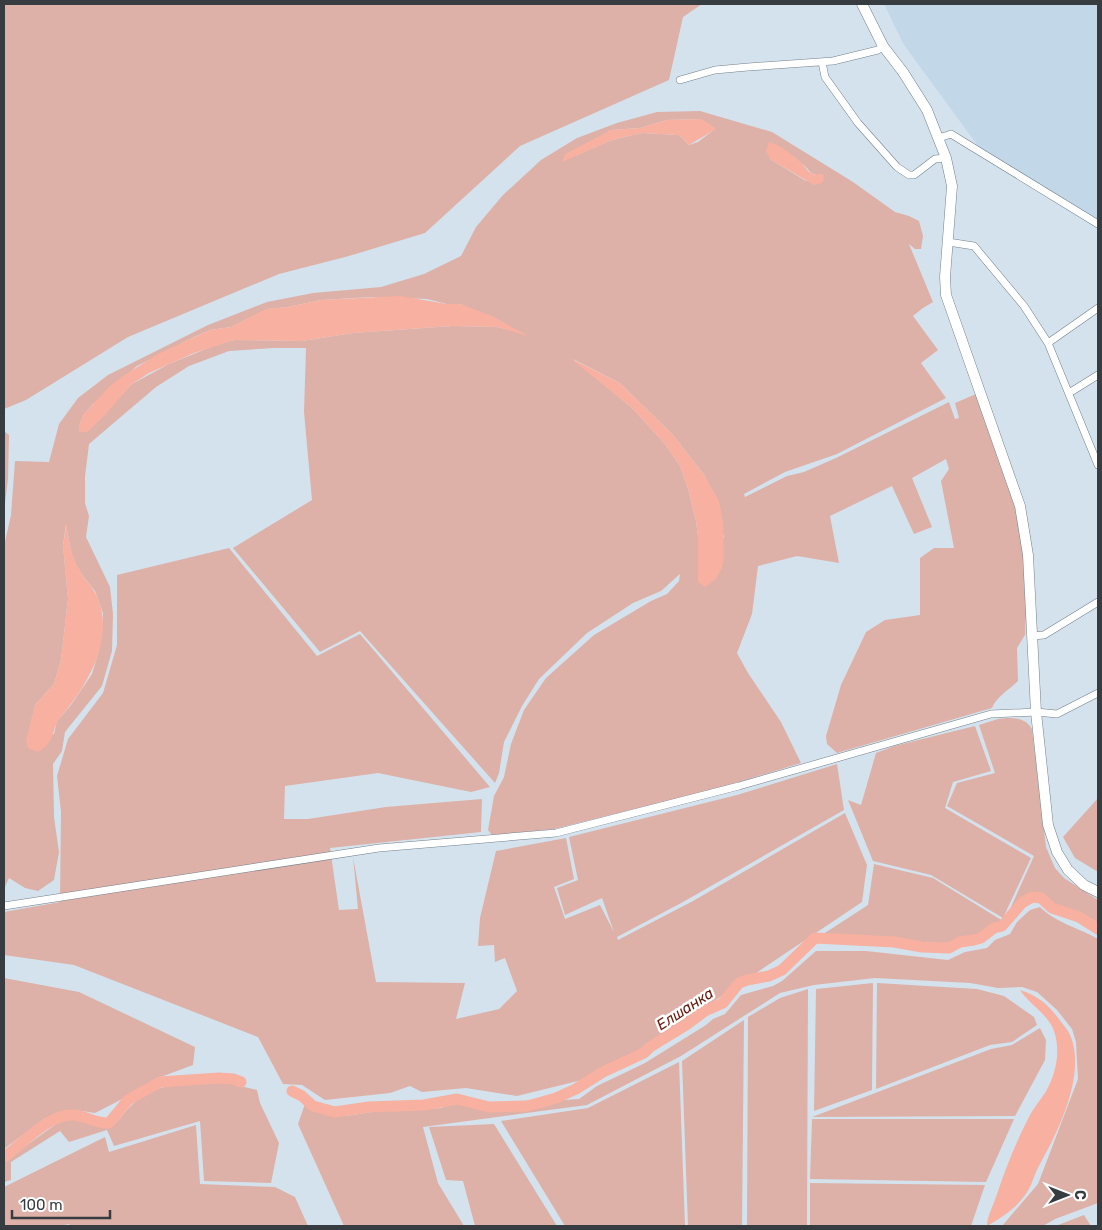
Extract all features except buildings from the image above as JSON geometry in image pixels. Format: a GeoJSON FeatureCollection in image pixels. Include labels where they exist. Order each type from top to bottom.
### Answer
{"type":"FeatureCollection","features":[{"type":"Feature","properties":{"kind":"main road"},"geometry":{"type":"LineString","coordinates":[[862,4],[883,46],[928,110],[946,158],[952,186],[945,277],[946,295],[1020,506],[1028,555],[1036,712],[1048,825],[1058,852],[1068,870],[1084,885],[1098,892]]}},
{"type":"Feature","properties":{"kind":"street"},"geometry":{"type":"LineString","coordinates":[[680,80],[715,70],[833,61],[878,50],[883,46]]}},
{"type":"Feature","properties":{"kind":"street"},"geometry":{"type":"LineString","coordinates":[[822,62],[825,78],[858,123],[897,167],[909,175],[914,175],[934,159],[946,158]]}},
{"type":"Feature","properties":{"kind":"street"},"geometry":{"type":"LineString","coordinates":[[940,138],[951,134],[1098,224]]}},
{"type":"Feature","properties":{"kind":"street"},"geometry":{"type":"LineString","coordinates":[[948,242],[974,246],[1024,306],[1048,343],[1098,465]]}},
{"type":"Feature","properties":{"kind":"street"},"geometry":{"type":"LineString","coordinates":[[1048,343],[1098,308]]}},
{"type":"Feature","properties":{"kind":"street"},"geometry":{"type":"LineString","coordinates":[[1069,393],[1098,375]]}},
{"type":"Feature","properties":{"kind":"street"},"geometry":{"type":"LineString","coordinates":[[1032,636],[1044,635],[1098,602]]}},
{"type":"Feature","properties":{"kind":"street"},"geometry":{"type":"LineString","coordinates":[[4,906],[379,848],[556,833],[758,780],[991,714],[1036,712],[1058,714],[1098,693]]}},
{"type":"Feature","properties":{"kind":"shaded area"},"geometry":{"type":"Polygon","coordinates":[[[4,4],[702,4],[683,17],[669,80],[520,146],[425,233],[349,256],[279,274],[128,337],[26,400],[4,409],[4,4]]]}},
{"type":"Feature","properties":{"kind":"shaded area"},"geometry":{"type":"Polygon","coordinates":[[[884,4],[1098,4],[1098,221],[981,150],[904,45],[884,4]]]}},
{"type":"Feature","properties":{"kind":"shaded area"},"geometry":{"type":"Polygon","coordinates":[[[700,111],[772,132],[853,182],[895,212],[919,221],[923,236],[921,249],[915,249],[909,244],[933,302],[913,316],[938,350],[921,363],[946,398],[837,454],[785,472],[744,494],[745,497],[787,476],[804,472],[836,458],[949,402],[955,419],[959,418],[955,403],[976,394],[1014,503],[1023,546],[1026,612],[1025,635],[1017,648],[1018,681],[1000,697],[992,708],[837,753],[827,744],[826,736],[841,685],[866,632],[885,620],[920,615],[920,558],[934,548],[954,548],[941,481],[949,469],[946,459],[912,478],[932,527],[914,534],[892,486],[830,516],[839,563],[797,556],[758,566],[752,614],[737,653],[781,722],[801,763],[719,788],[554,829],[492,835],[488,830],[494,796],[504,777],[511,744],[524,710],[546,678],[594,635],[651,601],[667,594],[679,581],[680,574],[661,591],[633,603],[587,633],[539,679],[522,706],[504,742],[499,773],[495,783],[360,631],[320,652],[233,548],[312,500],[304,412],[306,348],[229,351],[189,366],[156,387],[89,444],[85,477],[85,503],[89,516],[86,537],[110,587],[113,614],[112,651],[102,686],[65,732],[62,751],[53,764],[54,817],[59,852],[54,880],[38,891],[25,888],[9,878],[4,889],[4,546],[11,515],[15,461],[49,462],[59,424],[78,398],[108,375],[208,325],[267,302],[313,293],[381,287],[424,274],[461,256],[476,227],[503,195],[541,160],[577,138],[617,123],[657,112],[700,111]],[[701,119],[667,120],[640,128],[611,130],[563,161],[612,140],[642,133],[679,135],[689,145],[698,142],[715,129],[701,119]],[[770,159],[806,181],[816,175],[811,173],[804,165],[770,159]],[[371,297],[321,300],[267,309],[231,327],[210,330],[194,337],[137,366],[93,404],[84,414],[79,426],[87,432],[132,384],[169,364],[234,340],[302,341],[353,333],[452,326],[497,327],[525,334],[460,304],[447,304],[427,299],[371,297]],[[573,359],[632,408],[665,444],[680,466],[696,521],[698,582],[724,537],[705,476],[673,435],[620,383],[573,359]],[[66,525],[63,545],[68,599],[61,660],[54,684],[35,705],[27,741],[54,734],[57,721],[71,705],[92,674],[102,634],[103,613],[95,591],[73,560],[66,525]]]}},
{"type":"Feature","properties":{"kind":"shaded area"},"geometry":{"type":"Polygon","coordinates":[[[701,119],[716,129],[689,145],[679,135],[642,133],[612,140],[562,162],[565,154],[611,130],[640,128],[667,120],[701,119]]]}},
{"type":"Feature","properties":{"kind":"shaded area"},"geometry":{"type":"Polygon","coordinates":[[[769,142],[791,154],[812,174],[823,174],[824,179],[822,183],[814,185],[770,159],[766,151],[769,142]]]}},
{"type":"Feature","properties":{"kind":"shaded area"},"geometry":{"type":"Polygon","coordinates":[[[400,296],[447,304],[460,304],[492,316],[528,336],[497,327],[452,326],[353,333],[302,341],[234,340],[194,353],[149,373],[132,384],[105,415],[87,432],[79,432],[79,426],[84,414],[110,386],[158,354],[210,330],[231,327],[266,309],[288,307],[321,300],[400,296]]]}},
{"type":"Feature","properties":{"kind":"shaded area"},"geometry":{"type":"Polygon","coordinates":[[[570,358],[620,383],[673,435],[705,476],[719,501],[723,522],[724,556],[722,568],[716,579],[705,587],[698,582],[696,521],[680,466],[665,444],[632,408],[570,358]]]}},
{"type":"Feature","properties":{"kind":"shaded area"},"geometry":{"type":"Polygon","coordinates":[[[4,431],[9,435],[8,479],[4,512],[4,431]]]}},
{"type":"Feature","properties":{"kind":"shaded area"},"geometry":{"type":"Polygon","coordinates":[[[67,522],[73,557],[79,570],[94,591],[101,607],[103,623],[102,640],[97,657],[82,688],[58,720],[48,744],[38,752],[28,748],[26,741],[35,705],[54,684],[61,660],[68,599],[63,545],[67,522]]]}},
{"type":"Feature","properties":{"kind":"shaded area"},"geometry":{"type":"Polygon","coordinates":[[[229,548],[317,656],[360,634],[490,787],[471,792],[378,773],[285,786],[284,819],[308,819],[386,807],[482,799],[481,832],[330,848],[339,910],[358,909],[353,857],[376,982],[465,983],[456,1019],[499,1009],[517,991],[505,958],[495,962],[494,945],[478,946],[480,918],[496,851],[566,838],[574,879],[554,887],[565,919],[600,905],[614,932],[602,898],[565,915],[557,888],[578,880],[569,837],[737,795],[837,764],[844,810],[683,902],[617,937],[618,940],[693,901],[845,813],[867,865],[862,902],[619,1065],[586,1079],[517,1096],[466,1088],[422,1092],[410,1086],[390,1093],[325,1100],[302,1085],[283,1084],[258,1037],[74,965],[4,955],[4,912],[60,902],[61,812],[57,776],[68,739],[103,693],[117,645],[117,575],[229,548]]]}},
{"type":"Feature","properties":{"kind":"shaded area"},"geometry":{"type":"Polygon","coordinates":[[[1007,718],[1021,720],[1032,729],[1046,847],[1055,868],[1064,878],[1098,900],[1098,931],[1054,911],[1046,903],[1035,899],[1022,908],[1007,923],[1006,918],[1034,856],[947,806],[957,783],[995,773],[979,725],[1007,718]]]}},
{"type":"Feature","properties":{"kind":"shaded area"},"geometry":{"type":"Polygon","coordinates":[[[975,726],[991,771],[953,782],[945,808],[1031,858],[1003,918],[931,875],[873,861],[848,800],[861,805],[876,753],[894,746],[975,726]]]}},
{"type":"Feature","properties":{"kind":"shaded area"},"geometry":{"type":"Polygon","coordinates":[[[1098,798],[1098,872],[1075,858],[1063,837],[1098,798]]]}},
{"type":"Feature","properties":{"kind":"shaded area"},"geometry":{"type":"Polygon","coordinates":[[[874,864],[933,878],[1003,921],[1006,926],[970,944],[958,948],[933,951],[907,946],[814,940],[868,905],[874,864]]]}},
{"type":"Feature","properties":{"kind":"shaded area"},"geometry":{"type":"Polygon","coordinates":[[[1040,907],[1060,921],[1098,939],[1098,1203],[1055,1219],[1043,1226],[1002,1226],[1038,1184],[1078,1079],[1076,1042],[1072,1029],[1057,1010],[1037,992],[1022,987],[998,988],[970,983],[875,978],[814,985],[780,993],[681,1056],[587,1105],[423,1127],[438,1183],[464,1226],[344,1226],[298,1124],[306,1101],[317,1111],[346,1116],[390,1109],[407,1111],[441,1108],[457,1102],[494,1109],[531,1109],[552,1101],[579,1099],[597,1086],[645,1063],[713,1019],[725,1014],[741,995],[773,986],[782,981],[816,951],[866,951],[948,960],[965,952],[987,948],[995,940],[1010,934],[1017,922],[1030,910],[1040,907]]]}},
{"type":"Feature","properties":{"kind":"shaded area"},"geometry":{"type":"Polygon","coordinates":[[[4,978],[79,992],[195,1047],[193,1065],[158,1078],[95,1113],[75,1110],[45,1118],[4,1149],[4,978]]]}},
{"type":"Feature","properties":{"kind":"shaded area"},"geometry":{"type":"Polygon","coordinates":[[[873,983],[872,1090],[814,1111],[816,989],[873,983]]]}},
{"type":"Feature","properties":{"kind":"shaded area"},"geometry":{"type":"Polygon","coordinates":[[[877,983],[977,989],[1004,996],[1034,1017],[1037,1025],[1012,1042],[990,1045],[876,1089],[877,983]]]}},
{"type":"Feature","properties":{"kind":"shaded area"},"geometry":{"type":"Polygon","coordinates":[[[808,989],[807,1226],[747,1226],[748,1017],[780,998],[808,989]]]}},
{"type":"Feature","properties":{"kind":"shaded area"},"geometry":{"type":"Polygon","coordinates":[[[1020,990],[1047,1005],[1068,1031],[1074,1046],[1073,1081],[1063,1117],[1037,1169],[1028,1192],[1012,1209],[987,1226],[989,1215],[1015,1148],[1030,1116],[1049,1086],[1055,1071],[1057,1047],[1054,1031],[1048,1020],[1020,990]]]}},
{"type":"Feature","properties":{"kind":"shaded area"},"geometry":{"type":"Polygon","coordinates":[[[744,1020],[742,1226],[688,1226],[682,1061],[744,1020]]]}},
{"type":"Feature","properties":{"kind":"shaded area"},"geometry":{"type":"Polygon","coordinates":[[[1040,1028],[1046,1040],[1045,1060],[1015,1116],[812,1117],[991,1049],[1012,1045],[1040,1028]]]}},
{"type":"Feature","properties":{"kind":"shaded area"},"geometry":{"type":"Polygon","coordinates":[[[679,1062],[685,1226],[565,1226],[501,1121],[588,1108],[679,1062]]]}},
{"type":"Feature","properties":{"kind":"shaded area"},"geometry":{"type":"Polygon","coordinates":[[[223,1082],[257,1090],[260,1103],[279,1143],[271,1183],[204,1181],[200,1121],[114,1146],[107,1130],[69,1142],[60,1131],[11,1162],[11,1180],[4,1182],[4,1162],[56,1124],[70,1119],[79,1119],[102,1125],[114,1125],[133,1104],[150,1092],[168,1086],[223,1082]]]}},
{"type":"Feature","properties":{"kind":"shaded area"},"geometry":{"type":"Polygon","coordinates":[[[812,1119],[1014,1119],[986,1182],[810,1179],[812,1119]]]}},
{"type":"Feature","properties":{"kind":"shaded area"},"geometry":{"type":"Polygon","coordinates":[[[494,1124],[557,1226],[475,1226],[463,1181],[446,1180],[429,1127],[494,1124]]]}},
{"type":"Feature","properties":{"kind":"shaded area"},"geometry":{"type":"Polygon","coordinates":[[[196,1125],[200,1184],[275,1187],[295,1197],[308,1226],[70,1226],[69,1224],[60,1226],[4,1226],[4,1187],[105,1137],[109,1152],[196,1125]]]}},
{"type":"Feature","properties":{"kind":"shaded area"},"geometry":{"type":"Polygon","coordinates":[[[810,1183],[985,1185],[971,1226],[810,1226],[810,1183]]]}},
{"type":"Feature","properties":{"kind":"shaded area"},"geometry":{"type":"Polygon","coordinates":[[[1084,1215],[1091,1226],[1057,1225],[1058,1225],[1084,1215]]]}},
{"type":"Feature","properties":{"kind":"waterway","name":"Елшанка"},"geometry":{"type":"LineString","coordinates":[[292,1091],[302,1096],[313,1106],[335,1112],[369,1107],[424,1105],[457,1099],[489,1107],[526,1106],[556,1098],[576,1089],[603,1072],[644,1053],[650,1047],[705,1011],[723,1003],[739,983],[769,976],[782,970],[815,938],[894,942],[922,947],[949,948],[960,942],[981,938],[994,928],[1002,926],[1022,903],[1032,897],[1041,898],[1052,908],[1079,917],[1098,929]]}},
{"type":"Feature","properties":{"kind":"waterway","name":"Елшанка"},"geometry":{"type":"LineString","coordinates":[[4,1157],[37,1130],[55,1119],[74,1115],[109,1123],[128,1100],[160,1082],[219,1078],[233,1079],[241,1082]]}}]}
